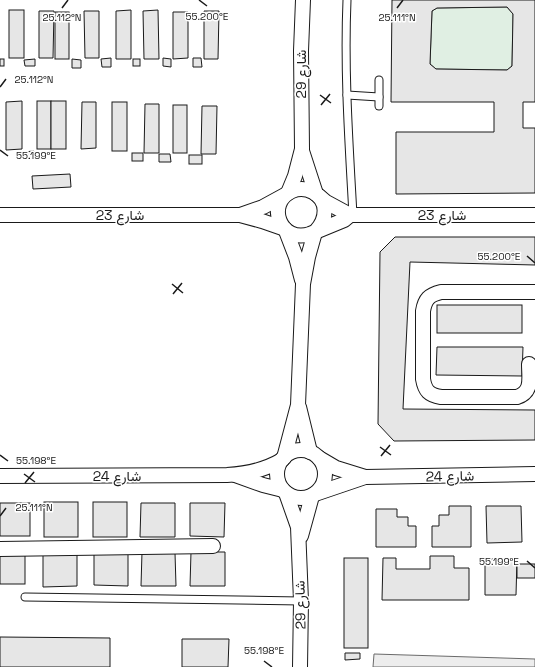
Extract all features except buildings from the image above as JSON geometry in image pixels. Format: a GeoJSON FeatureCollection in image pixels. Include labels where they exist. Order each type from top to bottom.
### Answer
{"type":"FeatureCollection","features":[{"type":"Feature","properties":{"kind":"street","name":"شارع 29"},"geometry":{"type":"LineString","coordinates":[[287,194],[297,172],[302,149],[302,0]]}},
{"type":"Feature","properties":{"kind":"street","name":"شارع 29"},"geometry":{"type":"LineString","coordinates":[[302,149],[309,176],[317,195]]}},
{"type":"Feature","properties":{"kind":"street"},"geometry":{"type":"LineString","coordinates":[[285,230],[290,234],[305,236],[315,232],[321,226],[324,221],[325,208],[317,195],[309,190],[295,190],[287,194],[282,200],[278,212],[281,224],[296,257],[303,284]]}},
{"type":"Feature","properties":{"kind":"street","name":"شارع 23"},"geometry":{"type":"LineString","coordinates":[[240,216],[263,207],[287,194]]}},
{"type":"Feature","properties":{"kind":"street","name":"شارع 23"},"geometry":{"type":"LineString","coordinates":[[317,195],[326,202],[352,215],[535,215]]}},
{"type":"Feature","properties":{"kind":"street","name":"شارع 23"},"geometry":{"type":"LineString","coordinates":[[0,215],[240,216],[285,230]]}},
{"type":"Feature","properties":{"kind":"street","name":"شارع 23"},"geometry":{"type":"LineString","coordinates":[[315,232],[344,220],[352,215]]}},
{"type":"Feature","properties":{"kind":"street"},"geometry":{"type":"LineString","coordinates":[[283,459],[298,405],[303,284],[315,232]]}},
{"type":"Feature","properties":{"kind":"street"},"geometry":{"type":"LineString","coordinates":[[529,364],[529,388],[522,395],[434,396],[428,392],[422,379],[423,311],[424,304],[428,298],[441,292],[535,292]]}},
{"type":"Feature","properties":{"kind":"street"},"geometry":{"type":"LineString","coordinates":[[298,405],[315,455]]}},
{"type":"Feature","properties":{"kind":"street"},"geometry":{"type":"LineString","coordinates":[[305,450],[315,455],[323,462],[325,468],[325,480],[320,490],[314,495],[302,499],[284,492],[277,478],[279,465],[283,459],[290,453],[305,450]]}},
{"type":"Feature","properties":{"kind":"street","name":"شارع 24"},"geometry":{"type":"LineString","coordinates":[[315,455],[341,470],[365,478]]}},
{"type":"Feature","properties":{"kind":"street","name":"شارع 24"},"geometry":{"type":"LineString","coordinates":[[0,476],[235,474],[255,471],[274,465],[283,459]]}},
{"type":"Feature","properties":{"kind":"street","name":"شارع 24"},"geometry":{"type":"LineString","coordinates":[[235,474],[284,492]]}},
{"type":"Feature","properties":{"kind":"street","name":"شارع 24"},"geometry":{"type":"LineString","coordinates":[[314,495],[365,478],[535,474]]}},
{"type":"Feature","properties":{"kind":"street","name":"شارع 29"},"geometry":{"type":"LineString","coordinates":[[284,492],[298,527],[301,601],[300,667]]}},
{"type":"Feature","properties":{"kind":"street","name":"شارع 29"},"geometry":{"type":"LineString","coordinates":[[299,544],[314,495]]}},
{"type":"Feature","properties":{"kind":"street"},"geometry":{"type":"LineString","coordinates":[[0,549],[213,546]]}},
{"type":"Feature","properties":{"kind":"lane"},"geometry":{"type":"LineString","coordinates":[[347,0],[346,57],[352,215]]}},
{"type":"Feature","properties":{"kind":"lane"},"geometry":{"type":"LineString","coordinates":[[379,80],[379,106]]}},
{"type":"Feature","properties":{"kind":"lane"},"geometry":{"type":"LineString","coordinates":[[347,95],[379,97]]}},
{"type":"Feature","properties":{"kind":"lane"},"geometry":{"type":"LineString","coordinates":[[25,597],[301,601]]}},
{"type":"Feature","properties":{"kind":"green space"},"geometry":{"type":"Polygon","coordinates":[[[507,7],[513,14],[512,66],[507,70],[436,69],[430,64],[432,11],[437,8],[507,7]]]}},
{"type":"Feature","properties":{"kind":"shaded area"},"geometry":{"type":"Polygon","coordinates":[[[374,654],[535,659],[535,667],[373,667],[374,654]]]}}]}
